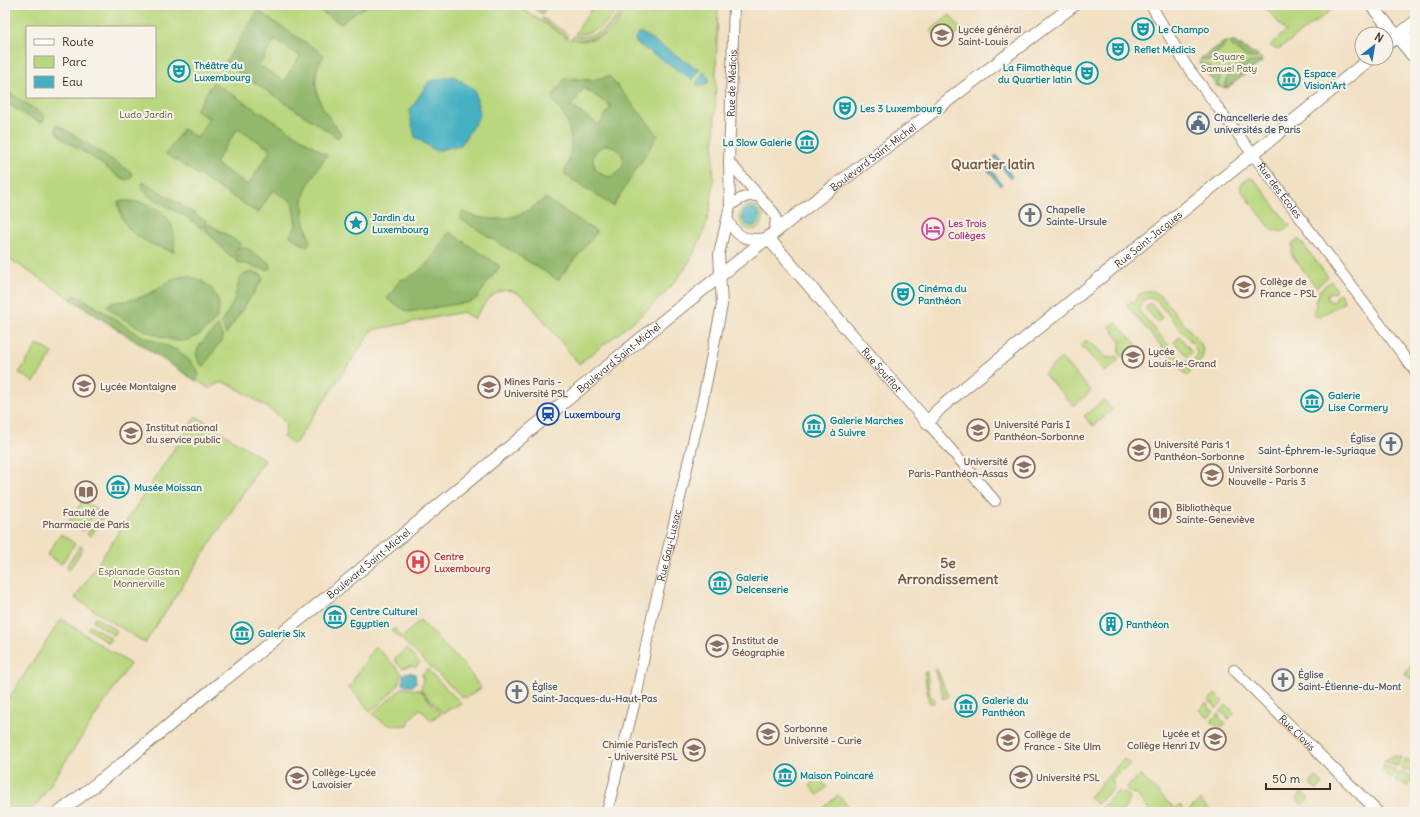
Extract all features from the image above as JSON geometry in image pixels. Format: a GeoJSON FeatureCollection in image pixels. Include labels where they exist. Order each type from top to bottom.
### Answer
{"type":"FeatureCollection","features":[{"type":"Feature","properties":{"kind":"main road","name":"Boulevard Saint-Michel"},"geometry":{"type":"LineString","coordinates":[[60,812],[122,764],[191,706],[341,586],[637,342],[771,236],[1074,5]]}},
{"type":"Feature","properties":{"kind":"main road"},"geometry":{"type":"LineString","coordinates":[[1371,5],[1415,58]]}},
{"type":"Feature","properties":{"kind":"main road"},"geometry":{"type":"LineString","coordinates":[[1394,39],[1415,22]]}},
{"type":"Feature","properties":{"kind":"main road","name":"Rue Saint-Jacques"},"geometry":{"type":"LineString","coordinates":[[928,423],[938,410],[957,394],[1251,154],[1361,66]]}},
{"type":"Feature","properties":{"kind":"main road","name":"Rue Soufflot"},"geometry":{"type":"LineString","coordinates":[[771,236],[928,423]]}},
{"type":"Feature","properties":{"kind":"street","name":"Rue de Médicis"},"geometry":{"type":"LineString","coordinates":[[730,206],[729,162],[734,5]]}},
{"type":"Feature","properties":{"kind":"street","name":"Rue des Écoles"},"geometry":{"type":"LineString","coordinates":[[1151,5],[1186,65],[1251,154],[1415,371]]}},
{"type":"Feature","properties":{"kind":"street"},"geometry":{"type":"LineString","coordinates":[[1397,37],[1415,39]]}},
{"type":"Feature","properties":{"kind":"street"},"geometry":{"type":"LineString","coordinates":[[729,162],[759,196],[776,216],[771,236],[755,240],[742,237],[732,228],[728,220],[730,206],[742,197],[759,196]]}},
{"type":"Feature","properties":{"kind":"street","name":"Rue Gay-Lussac"},"geometry":{"type":"LineString","coordinates":[[608,812],[702,404],[722,305],[719,254],[728,220]]}},
{"type":"Feature","properties":{"kind":"street","name":"Rue Soufflot"},"geometry":{"type":"LineString","coordinates":[[928,423],[995,501]]}},
{"type":"Feature","properties":{"kind":"street","name":"Rue Clovis"},"geometry":{"type":"LineString","coordinates":[[1234,670],[1378,812]]}},
{"type":"Feature","properties":{"kind":"green space","name":"Jardin du Luxembourg"},"geometry":{"type":"Polygon","coordinates":[[[5,5],[516,5],[567,38],[582,41],[606,34],[614,27],[630,5],[718,5],[713,182],[709,215],[699,243],[686,267],[669,288],[649,308],[579,364],[526,299],[509,290],[502,291],[490,298],[474,319],[463,312],[372,330],[296,442],[293,444],[283,437],[286,428],[283,420],[257,400],[225,383],[218,383],[210,389],[5,256],[5,5]]]}},
{"type":"Feature","properties":{"kind":"green space"},"geometry":{"type":"Polygon","coordinates":[[[311,5],[369,5],[350,16],[341,24],[311,5]]]}},
{"type":"Feature","properties":{"kind":"green space"},"geometry":{"type":"Polygon","coordinates":[[[594,5],[620,5],[607,22],[596,30],[575,34],[594,5]]]}},
{"type":"Feature","properties":{"kind":"green space"},"geometry":{"type":"Polygon","coordinates":[[[1263,5],[1338,5],[1280,48],[1276,49],[1270,46],[1286,31],[1263,5]]]}},
{"type":"Feature","properties":{"kind":"green space"},"geometry":{"type":"Polygon","coordinates":[[[531,6],[547,6],[542,14],[531,6]]]}},
{"type":"Feature","properties":{"kind":"green space"},"geometry":{"type":"Polygon","coordinates":[[[623,7],[625,8],[620,16],[603,33],[589,39],[571,39],[573,36],[590,36],[602,30],[608,26],[623,7]]]}},
{"type":"Feature","properties":{"kind":"green space"},"geometry":{"type":"Polygon","coordinates":[[[258,11],[324,55],[317,69],[316,88],[325,112],[341,133],[338,138],[225,63],[258,11]],[[275,40],[259,65],[284,81],[300,56],[275,40]]]}},
{"type":"Feature","properties":{"kind":"green space"},"geometry":{"type":"Polygon","coordinates":[[[950,15],[961,30],[941,46],[930,31],[950,15]]]}},
{"type":"Feature","properties":{"kind":"green space"},"geometry":{"type":"Polygon","coordinates":[[[543,18],[569,35],[567,37],[542,20],[543,18]]]}},
{"type":"Feature","properties":{"kind":"green space","name":"Square Samuel Paty"},"geometry":{"type":"Polygon","coordinates":[[[1226,42],[1234,42],[1261,58],[1262,62],[1227,88],[1217,86],[1199,63],[1200,59],[1226,42]]]}},
{"type":"Feature","properties":{"kind":"green space"},"geometry":{"type":"Polygon","coordinates":[[[1226,42],[1211,60],[1200,59],[1223,43],[1226,42]]]}},
{"type":"Feature","properties":{"kind":"green space"},"geometry":{"type":"Polygon","coordinates":[[[1230,42],[1234,42],[1258,56],[1257,58],[1245,57],[1231,45],[1230,42]]]}},
{"type":"Feature","properties":{"kind":"green space"},"geometry":{"type":"Polygon","coordinates":[[[1262,61],[1227,88],[1225,87],[1226,80],[1233,70],[1243,64],[1262,61]]]}},
{"type":"Feature","properties":{"kind":"green space"},"geometry":{"type":"Polygon","coordinates":[[[1199,63],[1210,66],[1220,77],[1219,86],[1217,86],[1199,63]]]}},
{"type":"Feature","properties":{"kind":"green space"},"geometry":{"type":"Polygon","coordinates":[[[609,76],[658,135],[613,206],[564,174],[569,158],[571,142],[570,134],[565,118],[552,97],[565,78],[591,80],[609,76]],[[584,88],[571,106],[599,125],[611,106],[584,88]],[[608,145],[599,149],[594,155],[593,161],[600,173],[606,176],[613,175],[623,166],[622,154],[616,148],[608,145]]]}},
{"type":"Feature","properties":{"kind":"green space"},"geometry":{"type":"Polygon","coordinates":[[[213,82],[327,155],[310,180],[303,201],[303,212],[310,242],[307,247],[290,236],[296,225],[292,202],[273,190],[258,213],[166,154],[183,129],[197,138],[209,119],[196,110],[213,82]],[[238,128],[215,163],[248,185],[271,150],[238,128]]]}},
{"type":"Feature","properties":{"kind":"green space"},"geometry":{"type":"Polygon","coordinates":[[[5,90],[44,115],[45,119],[42,122],[37,121],[5,103],[5,90]]]}},
{"type":"Feature","properties":{"kind":"green space"},"geometry":{"type":"Polygon","coordinates":[[[56,125],[131,172],[132,177],[127,180],[119,177],[88,154],[64,140],[56,132],[56,125]]]}},
{"type":"Feature","properties":{"kind":"green space"},"geometry":{"type":"Polygon","coordinates":[[[1249,178],[1254,179],[1290,226],[1282,232],[1276,230],[1273,231],[1241,190],[1242,184],[1249,178]]]}},
{"type":"Feature","properties":{"kind":"green space"},"geometry":{"type":"Polygon","coordinates":[[[145,182],[206,221],[205,226],[201,228],[188,218],[149,196],[142,188],[142,183],[145,182]]]}},
{"type":"Feature","properties":{"kind":"green space"},"geometry":{"type":"Polygon","coordinates":[[[545,198],[597,232],[558,280],[459,218],[463,212],[474,216],[496,219],[516,216],[536,205],[545,198]]]}},
{"type":"Feature","properties":{"kind":"green space"},"geometry":{"type":"Polygon","coordinates":[[[118,201],[142,203],[161,212],[168,219],[173,228],[175,239],[174,252],[154,245],[137,236],[124,222],[118,201]]]}},
{"type":"Feature","properties":{"kind":"green space"},"geometry":{"type":"Polygon","coordinates":[[[746,206],[756,206],[763,214],[762,223],[756,229],[750,230],[741,224],[740,214],[746,206]],[[750,208],[745,211],[742,217],[745,224],[755,226],[758,211],[750,208]]]}},
{"type":"Feature","properties":{"kind":"green space"},"geometry":{"type":"Polygon","coordinates":[[[209,224],[241,244],[234,251],[238,254],[236,256],[230,256],[206,231],[209,224]]]}},
{"type":"Feature","properties":{"kind":"green space"},"geometry":{"type":"Polygon","coordinates":[[[449,232],[500,266],[476,299],[470,302],[408,312],[387,299],[400,280],[416,273],[429,261],[449,232]]]}},
{"type":"Feature","properties":{"kind":"green space"},"geometry":{"type":"Polygon","coordinates":[[[1299,239],[1328,277],[1316,287],[1291,254],[1293,248],[1292,244],[1299,239]]]}},
{"type":"Feature","properties":{"kind":"green space"},"geometry":{"type":"Polygon","coordinates":[[[240,247],[247,248],[270,264],[270,268],[267,270],[237,262],[235,259],[242,253],[237,249],[240,247]]]}},
{"type":"Feature","properties":{"kind":"green space"},"geometry":{"type":"Polygon","coordinates":[[[252,272],[262,275],[263,279],[226,334],[221,323],[233,303],[240,278],[244,274],[252,272]]]}},
{"type":"Feature","properties":{"kind":"green space"},"geometry":{"type":"Polygon","coordinates":[[[184,276],[198,279],[204,283],[215,293],[218,300],[218,314],[214,322],[193,338],[179,341],[159,336],[126,320],[107,306],[110,303],[147,295],[172,280],[184,276]]]}},
{"type":"Feature","properties":{"kind":"green space"},"geometry":{"type":"Polygon","coordinates":[[[1331,281],[1337,290],[1334,293],[1330,292],[1327,294],[1327,298],[1329,301],[1333,302],[1336,300],[1336,296],[1340,293],[1344,301],[1318,317],[1314,315],[1314,313],[1319,291],[1331,281]]]}},
{"type":"Feature","properties":{"kind":"green space"},"geometry":{"type":"Polygon","coordinates":[[[1147,291],[1152,291],[1161,296],[1201,344],[1203,356],[1196,365],[1188,368],[1191,372],[1187,376],[1126,305],[1131,301],[1134,304],[1138,295],[1147,291]],[[1150,298],[1143,300],[1140,305],[1140,312],[1181,360],[1186,362],[1194,360],[1197,353],[1195,346],[1156,300],[1150,298]]]}},
{"type":"Feature","properties":{"kind":"green space"},"geometry":{"type":"Polygon","coordinates":[[[75,296],[82,298],[144,337],[177,350],[190,361],[197,370],[199,375],[196,381],[71,299],[75,296]]]}},
{"type":"Feature","properties":{"kind":"green space"},"geometry":{"type":"Polygon","coordinates":[[[1150,303],[1162,318],[1157,322],[1145,308],[1150,303]]]}},
{"type":"Feature","properties":{"kind":"green space"},"geometry":{"type":"Polygon","coordinates":[[[1115,322],[1137,345],[1122,357],[1119,353],[1120,344],[1118,338],[1110,326],[1115,322]]]}},
{"type":"Feature","properties":{"kind":"green space"},"geometry":{"type":"Polygon","coordinates":[[[218,326],[223,338],[204,366],[202,366],[198,360],[198,349],[205,339],[218,326]]]}},
{"type":"Feature","properties":{"kind":"green space"},"geometry":{"type":"Polygon","coordinates":[[[1180,337],[1192,352],[1187,356],[1174,342],[1180,337]]]}},
{"type":"Feature","properties":{"kind":"green space"},"geometry":{"type":"Polygon","coordinates":[[[1085,341],[1092,343],[1105,357],[1109,358],[1116,356],[1119,360],[1105,372],[1081,345],[1085,341]]]}},
{"type":"Feature","properties":{"kind":"green space"},"geometry":{"type":"Polygon","coordinates":[[[38,344],[53,353],[34,382],[19,373],[38,344]]]}},
{"type":"Feature","properties":{"kind":"green space"},"geometry":{"type":"Polygon","coordinates":[[[1061,358],[1091,391],[1074,406],[1044,374],[1061,358]]]}},
{"type":"Feature","properties":{"kind":"green space"},"geometry":{"type":"Polygon","coordinates":[[[1104,400],[1112,410],[1093,426],[1084,416],[1104,400]]]}},
{"type":"Feature","properties":{"kind":"green space","name":"Esplanade Gaston Monnerville"},"geometry":{"type":"Polygon","coordinates":[[[196,416],[265,460],[145,643],[75,598],[196,416]]]}},
{"type":"Feature","properties":{"kind":"green space"},"geometry":{"type":"Polygon","coordinates":[[[83,500],[97,510],[83,531],[69,522],[83,500]]]}},
{"type":"Feature","properties":{"kind":"green space"},"geometry":{"type":"Polygon","coordinates":[[[101,513],[105,515],[91,536],[87,534],[101,513]]]}},
{"type":"Feature","properties":{"kind":"green space"},"geometry":{"type":"Polygon","coordinates":[[[61,534],[75,544],[61,564],[47,555],[61,534]]]}},
{"type":"Feature","properties":{"kind":"green space"},"geometry":{"type":"Polygon","coordinates":[[[80,546],[83,548],[69,570],[66,567],[80,546]]]}},
{"type":"Feature","properties":{"kind":"green space"},"geometry":{"type":"Polygon","coordinates":[[[95,617],[117,631],[114,635],[93,621],[95,617]]]}},
{"type":"Feature","properties":{"kind":"green space"},"geometry":{"type":"Polygon","coordinates":[[[61,619],[130,664],[38,803],[27,812],[5,812],[5,704],[61,619]]]}},
{"type":"Feature","properties":{"kind":"green space"},"geometry":{"type":"Polygon","coordinates":[[[420,620],[467,669],[481,688],[466,698],[464,696],[462,697],[392,630],[394,628],[403,637],[420,620]]]}},
{"type":"Feature","properties":{"kind":"green space"},"geometry":{"type":"Polygon","coordinates":[[[90,625],[112,639],[109,643],[88,629],[90,625]]]}},
{"type":"Feature","properties":{"kind":"green space"},"geometry":{"type":"Polygon","coordinates":[[[375,646],[402,673],[400,676],[399,685],[371,712],[349,687],[375,646]]]}},
{"type":"Feature","properties":{"kind":"green space"},"geometry":{"type":"Polygon","coordinates":[[[406,648],[420,663],[416,667],[410,666],[402,668],[394,660],[406,648]]]}},
{"type":"Feature","properties":{"kind":"green space"},"geometry":{"type":"Polygon","coordinates":[[[1415,660],[1415,682],[1405,674],[1415,660]]]}},
{"type":"Feature","properties":{"kind":"green space"},"geometry":{"type":"Polygon","coordinates":[[[427,669],[461,703],[443,713],[421,690],[423,679],[422,674],[427,669]]]}},
{"type":"Feature","properties":{"kind":"green space"},"geometry":{"type":"Polygon","coordinates":[[[937,669],[948,696],[943,699],[943,694],[934,670],[937,669]]]}},
{"type":"Feature","properties":{"kind":"green space"},"geometry":{"type":"Polygon","coordinates":[[[924,672],[927,672],[929,690],[931,698],[933,697],[934,703],[929,703],[924,672]]]}},
{"type":"Feature","properties":{"kind":"green space"},"geometry":{"type":"Polygon","coordinates":[[[402,688],[420,690],[441,714],[431,720],[420,709],[410,719],[408,725],[398,726],[381,721],[373,714],[402,688]]]}},
{"type":"Feature","properties":{"kind":"green space"},"geometry":{"type":"Polygon","coordinates":[[[1215,694],[1223,702],[1216,709],[1214,704],[1208,701],[1215,694]]]}},
{"type":"Feature","properties":{"kind":"green space"},"geometry":{"type":"Polygon","coordinates":[[[1206,703],[1209,709],[1214,711],[1208,718],[1199,710],[1206,703]]]}},
{"type":"Feature","properties":{"kind":"green space"},"geometry":{"type":"Polygon","coordinates":[[[1226,705],[1235,713],[1228,720],[1226,715],[1220,712],[1226,705]]]}},
{"type":"Feature","properties":{"kind":"green space"},"geometry":{"type":"Polygon","coordinates":[[[1218,714],[1221,720],[1226,723],[1219,729],[1211,721],[1218,714]]]}},
{"type":"Feature","properties":{"kind":"green space"},"geometry":{"type":"Polygon","coordinates":[[[1392,756],[1401,757],[1398,765],[1396,766],[1384,761],[1392,756]]]}},
{"type":"Feature","properties":{"kind":"green space"},"geometry":{"type":"Polygon","coordinates":[[[1124,759],[1130,764],[1112,779],[1114,788],[1097,804],[1089,797],[1124,759]]]}},
{"type":"Feature","properties":{"kind":"green space"},"geometry":{"type":"Polygon","coordinates":[[[1405,759],[1415,763],[1414,773],[1403,769],[1401,766],[1405,759]]]}},
{"type":"Feature","properties":{"kind":"green space"},"geometry":{"type":"Polygon","coordinates":[[[1383,765],[1394,770],[1395,772],[1392,779],[1385,774],[1383,765]]]}},
{"type":"Feature","properties":{"kind":"green space"},"geometry":{"type":"Polygon","coordinates":[[[1401,772],[1413,777],[1409,786],[1396,781],[1398,774],[1401,772]]]}},
{"type":"Feature","properties":{"kind":"green space"},"geometry":{"type":"Polygon","coordinates":[[[815,774],[827,787],[818,795],[810,786],[813,783],[809,779],[815,774]]]}},
{"type":"Feature","properties":{"kind":"green space"},"geometry":{"type":"Polygon","coordinates":[[[1140,775],[1175,809],[1180,805],[1186,812],[1149,812],[1137,795],[1128,791],[1127,787],[1140,775]]]}},
{"type":"Feature","properties":{"kind":"green space"},"geometry":{"type":"Polygon","coordinates":[[[1316,777],[1323,783],[1317,790],[1310,784],[1316,777]]]}},
{"type":"Feature","properties":{"kind":"green space"},"geometry":{"type":"Polygon","coordinates":[[[1117,792],[1126,794],[1129,798],[1123,811],[1104,812],[1101,808],[1117,792]]]}},
{"type":"Feature","properties":{"kind":"green space"},"geometry":{"type":"Polygon","coordinates":[[[1302,792],[1309,798],[1303,805],[1296,799],[1302,792]]]}},
{"type":"Feature","properties":{"kind":"green space"},"geometry":{"type":"Polygon","coordinates":[[[838,795],[854,812],[819,812],[838,795]]]}},
{"type":"Feature","properties":{"kind":"green space"},"geometry":{"type":"Polygon","coordinates":[[[1200,800],[1212,812],[1188,811],[1200,800]]]}},
{"type":"Feature","properties":{"kind":"water"},"geometry":{"type":"Polygon","coordinates":[[[642,33],[694,67],[699,68],[692,80],[636,43],[635,38],[638,34],[642,33]]]}},
{"type":"Feature","properties":{"kind":"water"},"geometry":{"type":"Polygon","coordinates":[[[704,72],[708,76],[709,81],[703,86],[700,86],[696,84],[704,72]]]}},
{"type":"Feature","properties":{"kind":"water"},"geometry":{"type":"Polygon","coordinates":[[[454,76],[475,90],[480,115],[461,145],[436,151],[415,137],[409,112],[429,81],[454,76]]]}},
{"type":"Feature","properties":{"kind":"water"},"geometry":{"type":"Polygon","coordinates":[[[996,155],[1012,176],[1010,178],[994,157],[996,155]]]}},
{"type":"Feature","properties":{"kind":"water"},"geometry":{"type":"Polygon","coordinates":[[[986,163],[1002,184],[1000,186],[984,165],[986,163]]]}},
{"type":"Feature","properties":{"kind":"water"},"geometry":{"type":"Polygon","coordinates":[[[751,208],[757,211],[760,217],[757,223],[751,226],[745,223],[742,217],[745,211],[751,208]]]}},
{"type":"Feature","properties":{"kind":"water"},"geometry":{"type":"Polygon","coordinates":[[[409,672],[415,674],[416,683],[413,686],[405,686],[403,684],[403,675],[409,672]]]}},
{"type":"Feature","properties":{"kind":"place","name":"Le Champo"},"geometry":{"type":"Point","coordinates":[1143,29]}},
{"type":"Feature","properties":{"kind":"place","name":"Lycée général Saint-Louis"},"geometry":{"type":"Point","coordinates":[942,35]}},
{"type":"Feature","properties":{"kind":"place","name":"Reflet Médicis"},"geometry":{"type":"Point","coordinates":[1118,49]}},
{"type":"Feature","properties":{"kind":"place","name":"Théâtre du Luxembourg"},"geometry":{"type":"Point","coordinates":[179,71]}},
{"type":"Feature","properties":{"kind":"place","name":"La Filmothèque du Quartier latin"},"geometry":{"type":"Point","coordinates":[1087,73]}},
{"type":"Feature","properties":{"kind":"place","name":"Espace Vision'Art"},"geometry":{"type":"Point","coordinates":[1289,79]}},
{"type":"Feature","properties":{"kind":"place","name":"Les 3 Luxembourg"},"geometry":{"type":"Point","coordinates":[845,108]}},
{"type":"Feature","properties":{"kind":"place","name":"Chancellerie des universités de Paris"},"geometry":{"type":"Point","coordinates":[1198,123]}},
{"type":"Feature","properties":{"kind":"place","name":"La Slow Galerie"},"geometry":{"type":"Point","coordinates":[807,142]}},
{"type":"Feature","properties":{"kind":"place","name":"Chapelle Sainte-Ursule"},"geometry":{"type":"Point","coordinates":[1030,215]}},
{"type":"Feature","properties":{"kind":"place","name":"Jardin du Luxembourg"},"geometry":{"type":"Point","coordinates":[356,223]}},
{"type":"Feature","properties":{"kind":"place","name":"Les Trois Collèges"},"geometry":{"type":"Point","coordinates":[933,229]}},
{"type":"Feature","properties":{"kind":"place","name":"Collège de France - PSL"},"geometry":{"type":"Point","coordinates":[1244,287]}},
{"type":"Feature","properties":{"kind":"place","name":"Cinéma du Panthéon"},"geometry":{"type":"Point","coordinates":[903,294]}},
{"type":"Feature","properties":{"kind":"place","name":"Lycée Louis-le-Grand"},"geometry":{"type":"Point","coordinates":[1133,357]}},
{"type":"Feature","properties":{"kind":"place","name":"Lycée Montaigne"},"geometry":{"type":"Point","coordinates":[84,386]}},
{"type":"Feature","properties":{"kind":"place","name":"Mines Paris - Université PSL"},"geometry":{"type":"Point","coordinates":[489,387]}},
{"type":"Feature","properties":{"kind":"place","name":"Galerie Lise Cormery"},"geometry":{"type":"Point","coordinates":[1312,401]}},
{"type":"Feature","properties":{"kind":"place","name":"Luxembourg"},"geometry":{"type":"Point","coordinates":[548,414]}},
{"type":"Feature","properties":{"kind":"place","name":"Galerie Marches à Suivre"},"geometry":{"type":"Point","coordinates":[814,426]}},
{"type":"Feature","properties":{"kind":"place","name":"Université Paris I Panthéon-Sorbonne"},"geometry":{"type":"Point","coordinates":[978,430]}},
{"type":"Feature","properties":{"kind":"place","name":"Institut national du service public"},"geometry":{"type":"Point","coordinates":[131,433]}},
{"type":"Feature","properties":{"kind":"place","name":"Église Saint-Éphrem-le-Syriaque"},"geometry":{"type":"Point","coordinates":[1391,444]}},
{"type":"Feature","properties":{"kind":"place","name":"Université Paris 1 Panthéon-Sorbonne"},"geometry":{"type":"Point","coordinates":[1139,450]}},
{"type":"Feature","properties":{"kind":"place","name":"Université Paris-Panthéon-Assas"},"geometry":{"type":"Point","coordinates":[1024,467]}},
{"type":"Feature","properties":{"kind":"place","name":"Université Sorbonne Nouvelle - Paris 3"},"geometry":{"type":"Point","coordinates":[1212,475]}},
{"type":"Feature","properties":{"kind":"place","name":"Musée Moissan"},"geometry":{"type":"Point","coordinates":[118,487]}},
{"type":"Feature","properties":{"kind":"place","name":"Faculté de Pharmacie de Paris"},"geometry":{"type":"Point","coordinates":[86,492]}},
{"type":"Feature","properties":{"kind":"place","name":"Bibliothèque Sainte-Geneviève"},"geometry":{"type":"Point","coordinates":[1160,513]}},
{"type":"Feature","properties":{"kind":"place","name":"Centre Luxembourg"},"geometry":{"type":"Point","coordinates":[418,562]}},
{"type":"Feature","properties":{"kind":"place","name":"Galerie Delcenserie"},"geometry":{"type":"Point","coordinates":[720,583]}},
{"type":"Feature","properties":{"kind":"place","name":"Centre Culturel Egyptien"},"geometry":{"type":"Point","coordinates":[335,617]}},
{"type":"Feature","properties":{"kind":"place","name":"Panthéon"},"geometry":{"type":"Point","coordinates":[1111,624]}},
{"type":"Feature","properties":{"kind":"place","name":"Galerie Six"},"geometry":{"type":"Point","coordinates":[242,633]}},
{"type":"Feature","properties":{"kind":"place","name":"Institut de Géographie"},"geometry":{"type":"Point","coordinates":[717,646]}},
{"type":"Feature","properties":{"kind":"place","name":"Église Saint-Étienne-du-Mont"},"geometry":{"type":"Point","coordinates":[1283,680]}},
{"type":"Feature","properties":{"kind":"place","name":"Église Saint-Jacques-du-Haut-Pas"},"geometry":{"type":"Point","coordinates":[517,692]}},
{"type":"Feature","properties":{"kind":"place","name":"Galerie du Panthéon"},"geometry":{"type":"Point","coordinates":[966,706]}},
{"type":"Feature","properties":{"kind":"place","name":"Sorbonne Université - Curie"},"geometry":{"type":"Point","coordinates":[768,734]}},
{"type":"Feature","properties":{"kind":"place","name":"Lycée et Collège Henri IV"},"geometry":{"type":"Point","coordinates":[1215,739]}},
{"type":"Feature","properties":{"kind":"place","name":"Collège de France - Site Ulm"},"geometry":{"type":"Point","coordinates":[1008,740]}},
{"type":"Feature","properties":{"kind":"place","name":"Chimie ParisTech - Université PSL"},"geometry":{"type":"Point","coordinates":[694,750]}},
{"type":"Feature","properties":{"kind":"place","name":"Maison Poincaré"},"geometry":{"type":"Point","coordinates":[785,775]}},
{"type":"Feature","properties":{"kind":"place","name":"Université PSL"},"geometry":{"type":"Point","coordinates":[1021,777]}},
{"type":"Feature","properties":{"kind":"place","name":"Collège-Lycée Lavoisier"},"geometry":{"type":"Point","coordinates":[297,778]}},
{"type":"Feature","properties":{"kind":"district","name":"Quartier latin"},"geometry":{"type":"Point","coordinates":[993,164]}},
{"type":"Feature","properties":{"kind":"district","name":"5e Arrondissement"},"geometry":{"type":"Point","coordinates":[948,572]}},
{"type":"Feature","properties":{"kind":"park label","name":"Ludo Jardin"},"geometry":{"type":"Point","coordinates":[146,114]}}]}
